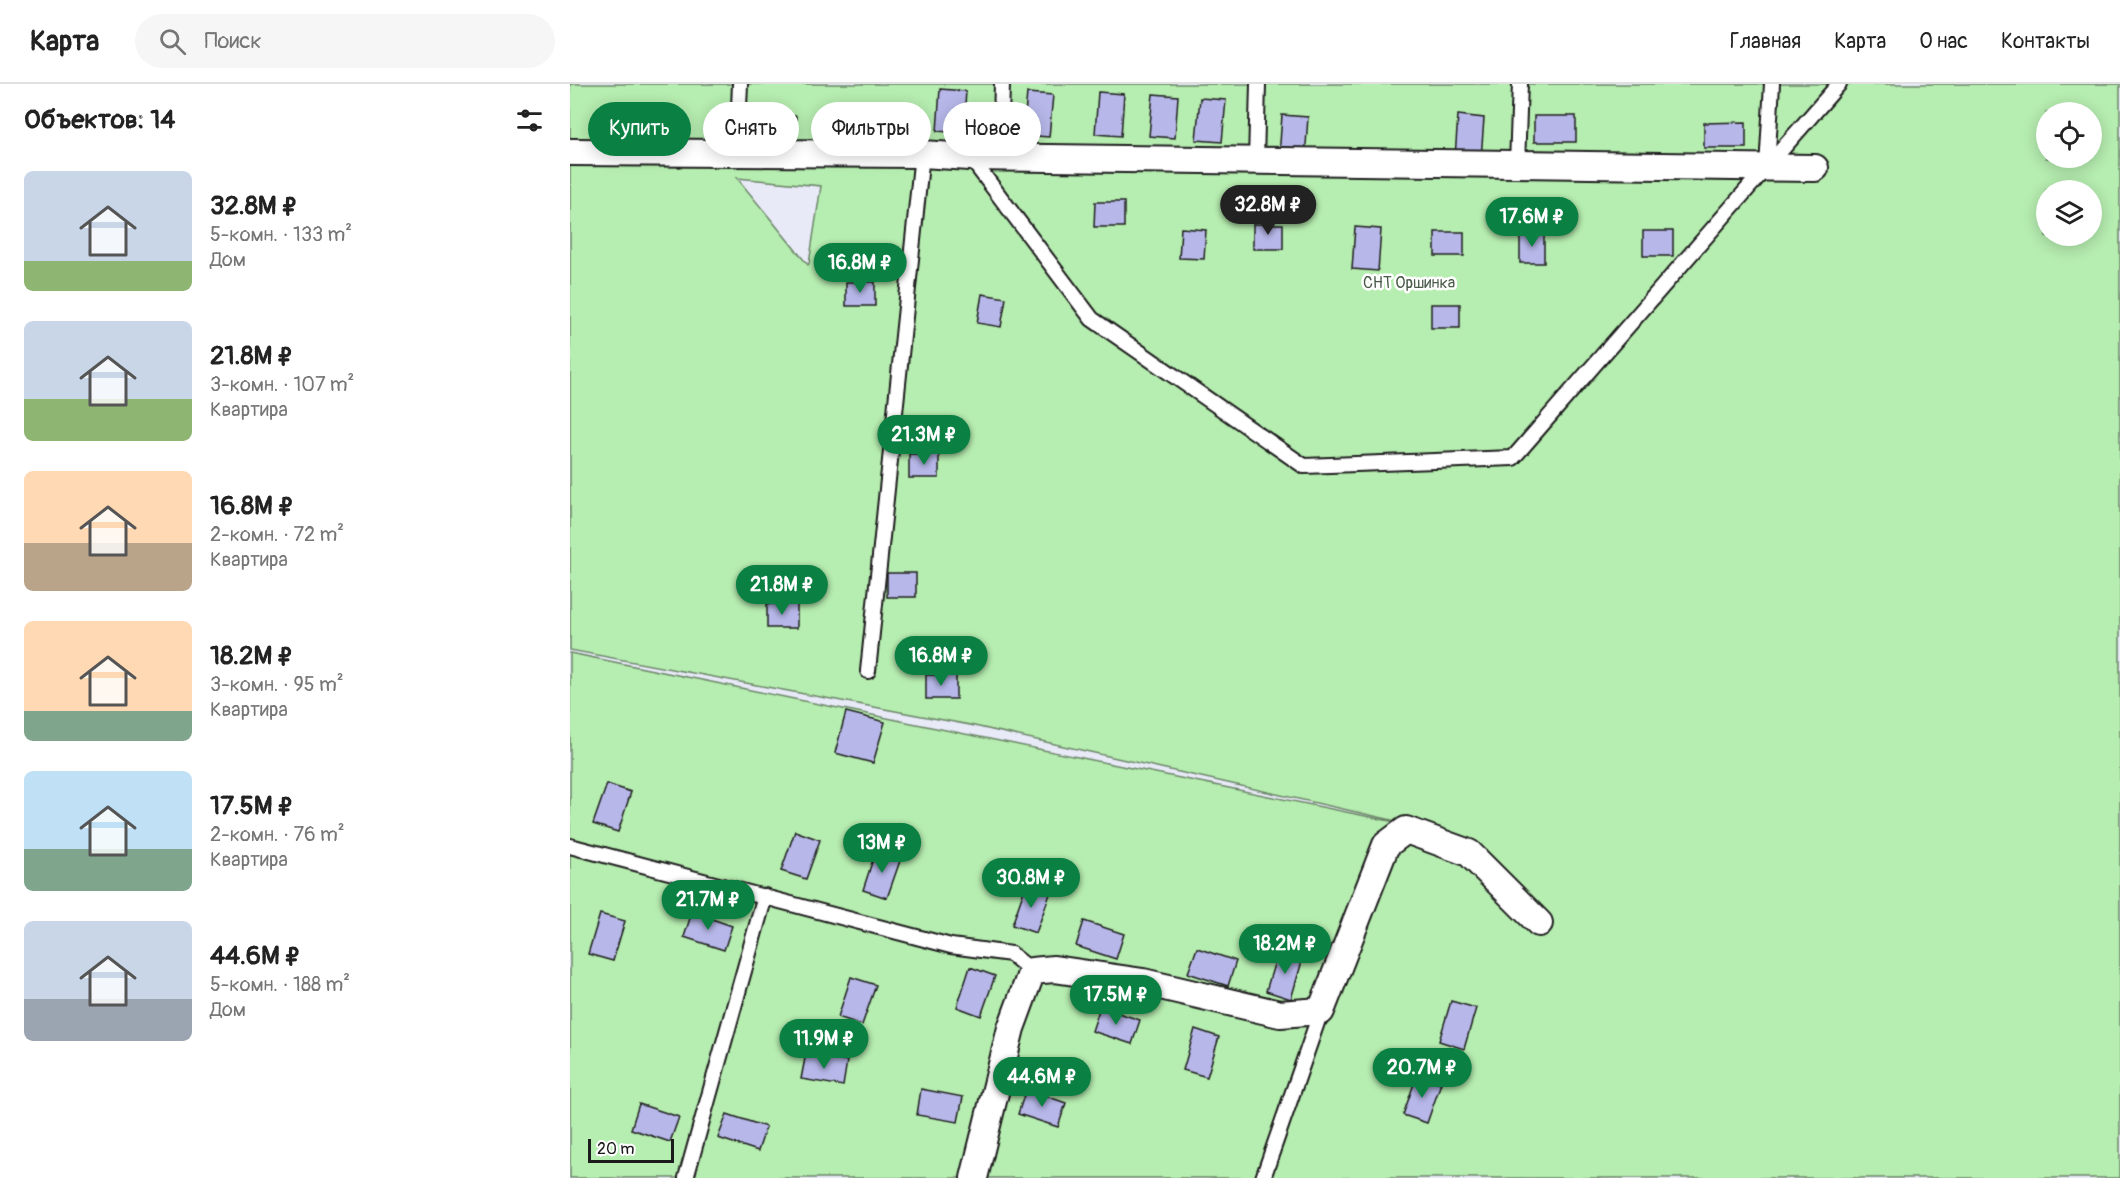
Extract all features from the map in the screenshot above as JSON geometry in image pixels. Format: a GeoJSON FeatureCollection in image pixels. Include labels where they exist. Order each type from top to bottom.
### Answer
{"type":"FeatureCollection","features":[{"type":"Feature","properties":{"kind":"street"},"geometry":{"type":"LineString","coordinates":[[570,152],[703,153]]}},
{"type":"Feature","properties":{"kind":"street"},"geometry":{"type":"LineString","coordinates":[[931,155],[1000,158],[1815,168]]}},
{"type":"Feature","properties":{"kind":"street"},"geometry":{"type":"LineString","coordinates":[[974,1178],[1011,1028],[1032,971],[1053,969],[1143,982],[1280,1014],[1321,1011],[1386,845],[1406,830],[1469,853],[1539,922]]}},
{"type":"Feature","properties":{"kind":"lane"},"geometry":{"type":"LineString","coordinates":[[739,102],[740,84]]}},
{"type":"Feature","properties":{"kind":"lane"},"geometry":{"type":"LineString","coordinates":[[1000,158],[1002,84]]}},
{"type":"Feature","properties":{"kind":"lane"},"geometry":{"type":"LineString","coordinates":[[1256,161],[1258,84]]}},
{"type":"Feature","properties":{"kind":"lane"},"geometry":{"type":"LineString","coordinates":[[1517,164],[1520,84]]}},
{"type":"Feature","properties":{"kind":"lane"},"geometry":{"type":"LineString","coordinates":[[1767,168],[1772,84]]}},
{"type":"Feature","properties":{"kind":"lane"},"geometry":{"type":"LineString","coordinates":[[970,157],[1092,319],[1304,466],[1513,458],[1839,84]]}},
{"type":"Feature","properties":{"kind":"lane"},"geometry":{"type":"LineString","coordinates":[[868,671],[922,156]]}},
{"type":"Feature","properties":{"kind":"lane"},"geometry":{"type":"LineString","coordinates":[[570,846],[951,946],[1011,954],[1032,971]]}},
{"type":"Feature","properties":{"kind":"lane"},"geometry":{"type":"LineString","coordinates":[[686,1178],[765,896]]}},
{"type":"Feature","properties":{"kind":"lane"},"geometry":{"type":"LineString","coordinates":[[1263,1178],[1321,1011]]}},
{"type":"Feature","properties":{"kind":"green space","name":"СНТ Оршинка"},"geometry":{"type":"Polygon","coordinates":[[[570,84],[2120,84],[2120,1178],[570,1178],[570,653],[1463,836],[970,725],[570,650],[570,84]],[[737,178],[808,265],[821,186],[737,178]]]}},
{"type":"Feature","properties":{"kind":"building"},"geometry":{"type":"Polygon","coordinates":[[[940,89],[966,91],[965,102],[943,102],[943,131],[937,131],[940,89]]]}},
{"type":"Feature","properties":{"kind":"building"},"geometry":{"type":"Polygon","coordinates":[[[1098,92],[1124,94],[1121,136],[1095,134],[1098,92]]]}},
{"type":"Feature","properties":{"kind":"building"},"geometry":{"type":"Polygon","coordinates":[[[1027,93],[1053,95],[1049,137],[1041,136],[1041,102],[1026,102],[1027,93]]]}},
{"type":"Feature","properties":{"kind":"building"},"geometry":{"type":"Polygon","coordinates":[[[1153,94],[1178,96],[1175,138],[1149,136],[1153,94]]]}},
{"type":"Feature","properties":{"kind":"building"},"geometry":{"type":"Polygon","coordinates":[[[1200,98],[1226,100],[1222,142],[1196,140],[1200,98]]]}},
{"type":"Feature","properties":{"kind":"building"},"geometry":{"type":"Polygon","coordinates":[[[1282,115],[1308,117],[1305,159],[1279,157],[1282,115]]]}},
{"type":"Feature","properties":{"kind":"building"},"geometry":{"type":"Polygon","coordinates":[[[1458,115],[1484,118],[1481,159],[1455,157],[1458,115]]]}},
{"type":"Feature","properties":{"kind":"building"},"geometry":{"type":"Polygon","coordinates":[[[1534,116],[1576,116],[1576,142],[1534,142],[1534,116]]]}},
{"type":"Feature","properties":{"kind":"building"},"geometry":{"type":"Polygon","coordinates":[[[1746,122],[1746,148],[1704,148],[1704,123],[1746,122]]]}},
{"type":"Feature","properties":{"kind":"building"},"geometry":{"type":"Polygon","coordinates":[[[1095,202],[1124,202],[1124,227],[1094,227],[1095,202]]]}},
{"type":"Feature","properties":{"kind":"building"},"geometry":{"type":"Polygon","coordinates":[[[1253,224],[1283,224],[1283,249],[1253,249],[1253,224]]]}},
{"type":"Feature","properties":{"kind":"building"},"geometry":{"type":"Polygon","coordinates":[[[1355,227],[1381,229],[1378,271],[1352,269],[1355,227]]]}},
{"type":"Feature","properties":{"kind":"building"},"geometry":{"type":"Polygon","coordinates":[[[1181,228],[1206,230],[1204,259],[1179,258],[1181,228]]]}},
{"type":"Feature","properties":{"kind":"building"},"geometry":{"type":"Polygon","coordinates":[[[1643,231],[1673,231],[1673,256],[1643,256],[1643,231]]]}},
{"type":"Feature","properties":{"kind":"building"},"geometry":{"type":"Polygon","coordinates":[[[1435,232],[1464,232],[1464,256],[1435,256],[1435,232]]]}},
{"type":"Feature","properties":{"kind":"building"},"geometry":{"type":"Polygon","coordinates":[[[1520,234],[1544,234],[1544,263],[1520,263],[1520,234]]]}},
{"type":"Feature","properties":{"kind":"building"},"geometry":{"type":"Polygon","coordinates":[[[846,282],[875,282],[875,306],[846,306],[846,282]]]}},
{"type":"Feature","properties":{"kind":"building"},"geometry":{"type":"Polygon","coordinates":[[[982,294],[1006,298],[1001,327],[977,323],[982,294]]]}},
{"type":"Feature","properties":{"kind":"building"},"geometry":{"type":"Polygon","coordinates":[[[1431,304],[1460,304],[1460,328],[1431,328],[1431,304]]]}},
{"type":"Feature","properties":{"kind":"building"},"geometry":{"type":"Polygon","coordinates":[[[909,454],[939,454],[939,478],[909,478],[909,454]]]}},
{"type":"Feature","properties":{"kind":"building"},"geometry":{"type":"Polygon","coordinates":[[[887,573],[916,573],[916,597],[887,597],[887,573]]]}},
{"type":"Feature","properties":{"kind":"building"},"geometry":{"type":"Polygon","coordinates":[[[767,604],[797,604],[797,628],[767,628],[767,604]]]}},
{"type":"Feature","properties":{"kind":"building"},"geometry":{"type":"Polygon","coordinates":[[[926,675],[956,675],[956,699],[926,699],[926,675]]]}},
{"type":"Feature","properties":{"kind":"building"},"geometry":{"type":"Polygon","coordinates":[[[846,712],[885,722],[873,763],[835,753],[846,712]]]}},
{"type":"Feature","properties":{"kind":"building"},"geometry":{"type":"Polygon","coordinates":[[[607,784],[631,792],[618,832],[593,824],[607,784]]]}},
{"type":"Feature","properties":{"kind":"building"},"geometry":{"type":"Polygon","coordinates":[[[795,831],[820,840],[806,879],[781,871],[795,831]]]}},
{"type":"Feature","properties":{"kind":"building"},"geometry":{"type":"Polygon","coordinates":[[[876,850],[901,858],[887,898],[863,890],[876,850]]]}},
{"type":"Feature","properties":{"kind":"building"},"geometry":{"type":"Polygon","coordinates":[[[1026,885],[1050,894],[1036,933],[1012,925],[1026,885]]]}},
{"type":"Feature","properties":{"kind":"building"},"geometry":{"type":"Polygon","coordinates":[[[692,912],[732,926],[724,950],[684,937],[692,912]]]}},
{"type":"Feature","properties":{"kind":"building"},"geometry":{"type":"Polygon","coordinates":[[[600,914],[625,921],[613,961],[588,954],[600,914]]]}},
{"type":"Feature","properties":{"kind":"building"},"geometry":{"type":"Polygon","coordinates":[[[1084,921],[1124,934],[1116,959],[1076,946],[1084,921]]]}},
{"type":"Feature","properties":{"kind":"building"},"geometry":{"type":"Polygon","coordinates":[[[1197,948],[1236,961],[1228,986],[1188,973],[1197,948]]]}},
{"type":"Feature","properties":{"kind":"building"},"geometry":{"type":"Polygon","coordinates":[[[1278,951],[1303,958],[1291,999],[1266,991],[1278,951]]]}},
{"type":"Feature","properties":{"kind":"building"},"geometry":{"type":"Polygon","coordinates":[[[970,967],[995,976],[981,1016],[957,1007],[970,967]]]}},
{"type":"Feature","properties":{"kind":"building"},"geometry":{"type":"Polygon","coordinates":[[[851,977],[876,985],[862,1025],[838,1017],[851,977]]]}},
{"type":"Feature","properties":{"kind":"building"},"geometry":{"type":"Polygon","coordinates":[[[1451,1001],[1476,1008],[1464,1049],[1439,1041],[1451,1001]]]}},
{"type":"Feature","properties":{"kind":"building"},"geometry":{"type":"Polygon","coordinates":[[[1100,1007],[1140,1020],[1132,1044],[1092,1031],[1100,1007]]]}},
{"type":"Feature","properties":{"kind":"building"},"geometry":{"type":"Polygon","coordinates":[[[1195,1029],[1219,1037],[1207,1077],[1183,1070],[1195,1029]]]}},
{"type":"Feature","properties":{"kind":"building"},"geometry":{"type":"Polygon","coordinates":[[[806,1053],[847,1061],[843,1086],[801,1079],[806,1053]]]}},
{"type":"Feature","properties":{"kind":"building"},"geometry":{"type":"Polygon","coordinates":[[[1417,1075],[1441,1083],[1427,1123],[1403,1115],[1417,1075]]]}},
{"type":"Feature","properties":{"kind":"building"},"geometry":{"type":"Polygon","coordinates":[[[921,1089],[963,1097],[958,1122],[917,1115],[921,1089]]]}},
{"type":"Feature","properties":{"kind":"building"},"geometry":{"type":"Polygon","coordinates":[[[1026,1089],[1066,1103],[1058,1127],[1018,1114],[1026,1089]]]}},
{"type":"Feature","properties":{"kind":"building"},"geometry":{"type":"Polygon","coordinates":[[[639,1104],[679,1117],[670,1142],[631,1129],[639,1104]]]}},
{"type":"Feature","properties":{"kind":"building"},"geometry":{"type":"Polygon","coordinates":[[[727,1114],[766,1127],[758,1151],[718,1138],[727,1114]]]}}]}
